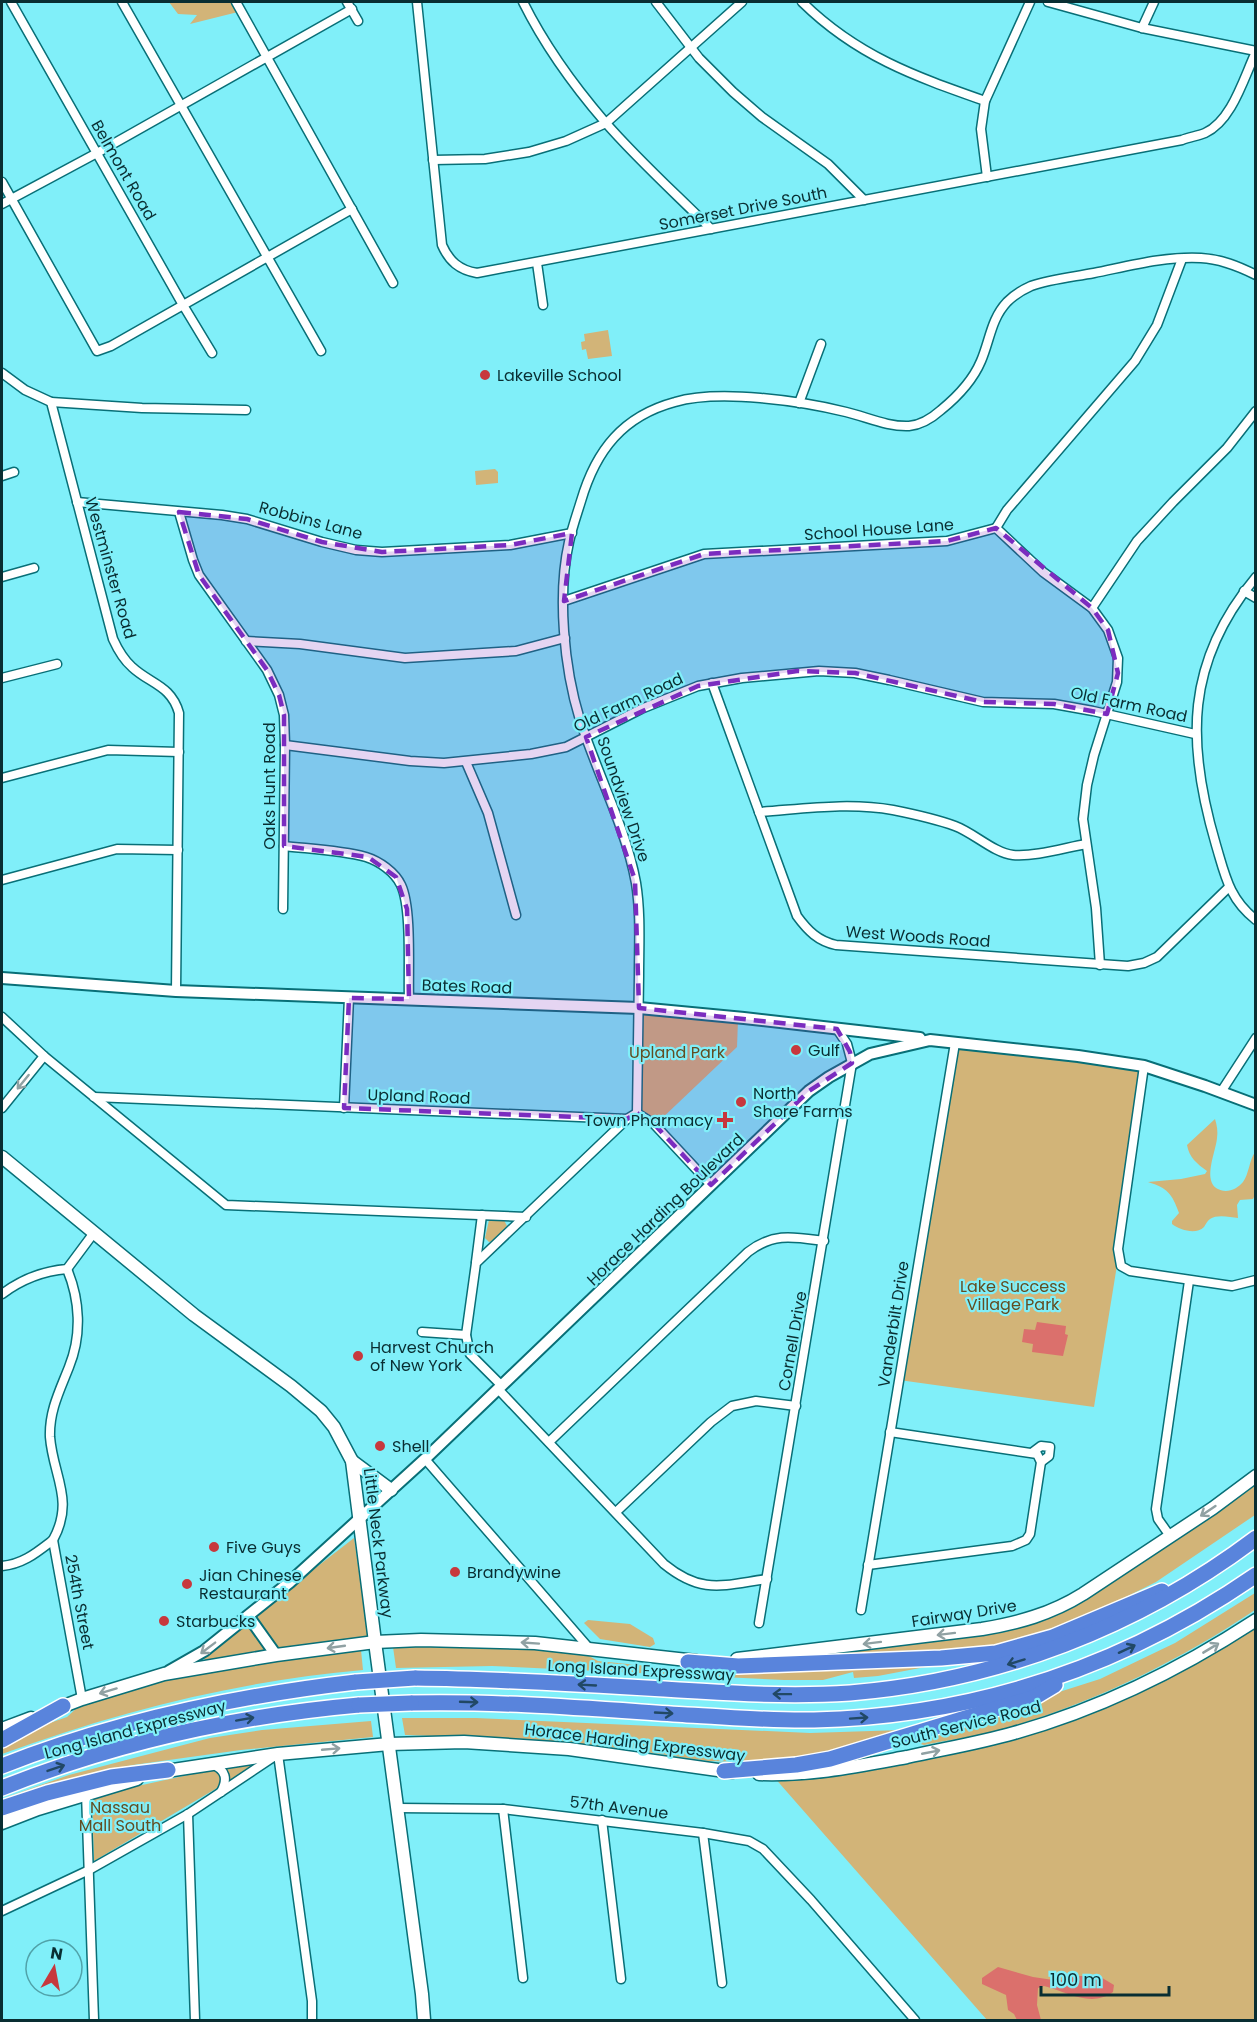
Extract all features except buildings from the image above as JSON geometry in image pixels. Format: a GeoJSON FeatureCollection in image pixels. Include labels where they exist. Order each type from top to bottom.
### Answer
{"type":"FeatureCollection","features":[{"type":"Feature","properties":{"kind":"highway","name":"Long Island Expressway"},"geometry":{"type":"LineString","coordinates":[[2,1766],[73,1741],[189,1708],[274,1692],[356,1682],[415,1678],[499,1680],[784,1695],[890,1689],[971,1674],[1060,1647],[1147,1608],[1202,1576],[1255,1538]]}},
{"type":"Feature","properties":{"kind":"highway","name":"Long Island Expressway"},"geometry":{"type":"LineString","coordinates":[[2,1788],[82,1759],[194,1729],[297,1711],[411,1703],[500,1703],[766,1719],[834,1719],[908,1714],[1028,1688],[1089,1666],[1173,1626],[1256,1575]]}},
{"type":"Feature","properties":{"kind":"highway"},"geometry":{"type":"LineString","coordinates":[[688,1662],[738,1666],[941,1658],[996,1653],[1034,1643],[1072,1629],[1202,1576]]}},
{"type":"Feature","properties":{"kind":"highway"},"geometry":{"type":"LineString","coordinates":[[724,1771],[807,1764],[841,1756],[1035,1697],[1089,1666]]}},
{"type":"Feature","properties":{"kind":"highway"},"geometry":{"type":"LineString","coordinates":[[2,1740],[63,1706]]}},
{"type":"Feature","properties":{"kind":"highway"},"geometry":{"type":"LineString","coordinates":[[2,1808],[47,1792],[111,1777],[168,1770]]}},
{"type":"Feature","properties":{"kind":"main road","name":"Little Neck Parkway"},"geometry":{"type":"LineString","coordinates":[[2,1157],[194,1315],[291,1386],[321,1411],[334,1427],[352,1461],[424,2020]]}},
{"type":"Feature","properties":{"kind":"main road"},"geometry":{"type":"LineString","coordinates":[[352,1461],[391,1490]]}},
{"type":"Feature","properties":{"kind":"main road","name":"Fairway Drive"},"geometry":{"type":"LineString","coordinates":[[589,1648],[688,1662],[766,1657],[1013,1624],[1063,1606],[1256,1476]]}},
{"type":"Feature","properties":{"kind":"main road","name":"South Service Road"},"geometry":{"type":"LineString","coordinates":[[770,1774],[847,1768],[974,1743],[1043,1724],[1102,1702],[1159,1676],[1213,1647],[1256,1620]]}},
{"type":"Feature","properties":{"kind":"main road"},"geometry":{"type":"LineString","coordinates":[[2,1729],[82,1699],[164,1674],[276,1654],[375,1642],[421,1640],[482,1641],[589,1648]]}},
{"type":"Feature","properties":{"kind":"main road","name":"Horace Harding Expressway"},"geometry":{"type":"LineString","coordinates":[[2,1823],[86,1793],[168,1770],[278,1754],[389,1744],[464,1742],[518,1744],[724,1771],[770,1774]]}},
{"type":"Feature","properties":{"kind":"street","name":"Belmont Road"},"geometry":{"type":"LineString","coordinates":[[11,2],[212,353]]}},
{"type":"Feature","properties":{"kind":"street"},"geometry":{"type":"LineString","coordinates":[[122,2],[321,351]]}},
{"type":"Feature","properties":{"kind":"street"},"geometry":{"type":"LineString","coordinates":[[236,2],[393,283]]}},
{"type":"Feature","properties":{"kind":"street","name":"Somerset Drive South"},"geometry":{"type":"LineString","coordinates":[[417,2],[440,235],[446,255],[452,262],[466,271],[477,273],[1182,140],[1205,133],[1220,122],[1230,109],[1256,52]]}},
{"type":"Feature","properties":{"kind":"street"},"geometry":{"type":"LineString","coordinates":[[522,2],[580,92],[640,160],[711,230]]}},
{"type":"Feature","properties":{"kind":"street"},"geometry":{"type":"LineString","coordinates":[[656,2],[691,47],[733,92],[762,117],[828,164],[864,201]]}},
{"type":"Feature","properties":{"kind":"street"},"geometry":{"type":"LineString","coordinates":[[433,160],[485,159],[529,152],[566,141],[606,123],[742,2]]}},
{"type":"Feature","properties":{"kind":"street"},"geometry":{"type":"LineString","coordinates":[[802,2],[844,38],[870,55],[924,80],[985,102]]}},
{"type":"Feature","properties":{"kind":"street"},"geometry":{"type":"LineString","coordinates":[[987,177],[981,129],[985,102],[1030,2]]}},
{"type":"Feature","properties":{"kind":"street"},"geometry":{"type":"LineString","coordinates":[[1048,2],[1142,28],[1256,52]]}},
{"type":"Feature","properties":{"kind":"street"},"geometry":{"type":"LineString","coordinates":[[1142,28],[1154,2]]}},
{"type":"Feature","properties":{"kind":"street"},"geometry":{"type":"LineString","coordinates":[[2,204],[267,57],[349,5],[357,21]]}},
{"type":"Feature","properties":{"kind":"street"},"geometry":{"type":"LineString","coordinates":[[2,182],[97,351],[111,346],[352,209]]}},
{"type":"Feature","properties":{"kind":"street","name":"Soundview Drive"},"geometry":{"type":"LineString","coordinates":[[637,1113],[639,916],[635,880],[625,843],[579,717],[565,638],[564,572],[585,487],[601,454],[621,430],[645,413],[671,403],[700,397],[799,403],[846,412],[888,424],[916,425],[939,412],[970,381],[981,363],[995,319],[1019,292],[1037,284],[1158,261],[1200,258],[1226,262],[1256,274]]}},
{"type":"Feature","properties":{"kind":"street"},"geometry":{"type":"LineString","coordinates":[[1100,965],[1096,908],[1083,819],[1087,784],[1094,755],[1117,682],[1118,658],[1108,630],[1092,608],[1043,572],[996,528],[1007,510],[1135,361],[1157,325],[1182,259]]}},
{"type":"Feature","properties":{"kind":"street"},"geometry":{"type":"LineString","coordinates":[[537,263],[543,305]]}},
{"type":"Feature","properties":{"kind":"street"},"geometry":{"type":"LineString","coordinates":[[799,403],[821,344]]}},
{"type":"Feature","properties":{"kind":"street"},"geometry":{"type":"LineString","coordinates":[[2,374],[25,390],[51,402],[142,408],[246,410]]}},
{"type":"Feature","properties":{"kind":"street","name":"Westminster Road"},"geometry":{"type":"LineString","coordinates":[[51,402],[113,639],[121,655],[131,667],[160,686],[172,698],[180,717],[176,991]]}},
{"type":"Feature","properties":{"kind":"street"},"geometry":{"type":"LineString","coordinates":[[1092,608],[1137,542],[1227,448],[1256,411]]}},
{"type":"Feature","properties":{"kind":"street"},"geometry":{"type":"LineString","coordinates":[[2,476],[14,472]]}},
{"type":"Feature","properties":{"kind":"street","name":"Robbins Lane"},"geometry":{"type":"LineString","coordinates":[[77,502],[247,519],[322,542],[356,550],[382,552],[510,545],[572,533]]}},
{"type":"Feature","properties":{"kind":"street","name":"Oaks Hunt Road"},"geometry":{"type":"LineString","coordinates":[[179,512],[199,575],[267,670],[279,695],[284,715],[285,745],[283,909]]}},
{"type":"Feature","properties":{"kind":"street","name":"School House Lane"},"geometry":{"type":"LineString","coordinates":[[564,602],[704,554],[947,541],[996,528]]}},
{"type":"Feature","properties":{"kind":"street"},"geometry":{"type":"LineString","coordinates":[[2,577],[34,568]]}},
{"type":"Feature","properties":{"kind":"street"},"geometry":{"type":"LineString","coordinates":[[1256,577],[1233,606],[1212,646],[1200,690],[1195,734],[1208,809],[1229,887],[1243,909],[1256,920]]}},
{"type":"Feature","properties":{"kind":"street"},"geometry":{"type":"LineString","coordinates":[[1244,591],[1256,598]]}},
{"type":"Feature","properties":{"kind":"street"},"geometry":{"type":"LineString","coordinates":[[246,641],[300,644],[405,658],[516,651],[565,638]]}},
{"type":"Feature","properties":{"kind":"street"},"geometry":{"type":"LineString","coordinates":[[2,678],[57,664]]}},
{"type":"Feature","properties":{"kind":"street","name":"Old Farm Road"},"geometry":{"type":"LineString","coordinates":[[285,745],[410,761],[444,763],[553,751],[566,747],[672,696],[712,683],[797,671],[835,671],[889,680],[983,702],[1054,704],[1195,734]]}},
{"type":"Feature","properties":{"kind":"street","name":"West Woods Road"},"geometry":{"type":"LineString","coordinates":[[712,683],[797,916],[807,930],[823,942],[836,945],[1128,966],[1144,963],[1157,957],[1229,887]]}},
{"type":"Feature","properties":{"kind":"street"},"geometry":{"type":"LineString","coordinates":[[2,778],[108,750],[179,752]]}},
{"type":"Feature","properties":{"kind":"street"},"geometry":{"type":"LineString","coordinates":[[466,762],[488,813],[516,915]]}},
{"type":"Feature","properties":{"kind":"street"},"geometry":{"type":"LineString","coordinates":[[759,812],[842,806],[892,810],[955,826],[1001,852],[1012,855],[1086,844]]}},
{"type":"Feature","properties":{"kind":"street"},"geometry":{"type":"LineString","coordinates":[[284,846],[368,857],[381,864],[396,877],[403,891],[407,909],[409,999]]}},
{"type":"Feature","properties":{"kind":"street"},"geometry":{"type":"LineString","coordinates":[[2,880],[117,849],[178,850]]}},
{"type":"Feature","properties":{"kind":"street","name":"Bates Road"},"geometry":{"type":"LineString","coordinates":[[2,978],[176,991],[639,1008],[930,1040]]}},
{"type":"Feature","properties":{"kind":"street"},"geometry":{"type":"LineString","coordinates":[[344,1108],[349,998]]}},
{"type":"Feature","properties":{"kind":"street"},"geometry":{"type":"LineString","coordinates":[[2,1017],[44,1056],[226,1205],[526,1217]]}},
{"type":"Feature","properties":{"kind":"street"},"geometry":{"type":"LineString","coordinates":[[837,1029],[847,1044],[852,1062]]}},
{"type":"Feature","properties":{"kind":"street"},"geometry":{"type":"LineString","coordinates":[[1221,1092],[1256,1038]]}},
{"type":"Feature","properties":{"kind":"street","name":"Horace Harding Boulevard"},"geometry":{"type":"LineString","coordinates":[[164,1674],[189,1661],[249,1617],[290,1582],[425,1459],[809,1091],[852,1062],[870,1054],[930,1040],[956,1042],[1143,1066],[1256,1105]]}},
{"type":"Feature","properties":{"kind":"street","name":"Vanderbilt Drive"},"geometry":{"type":"LineString","coordinates":[[861,1610],[956,1042]]}},
{"type":"Feature","properties":{"kind":"street"},"geometry":{"type":"LineString","coordinates":[[2,1108],[44,1056]]}},
{"type":"Feature","properties":{"kind":"street","name":"Cornell Drive"},"geometry":{"type":"LineString","coordinates":[[759,1623],[852,1062]]}},
{"type":"Feature","properties":{"kind":"street"},"geometry":{"type":"LineString","coordinates":[[1143,1066],[1118,1256],[1121,1266],[1128,1271],[1232,1286],[1256,1280]]}},
{"type":"Feature","properties":{"kind":"street","name":"Upland Road"},"geometry":{"type":"LineString","coordinates":[[93,1097],[627,1119]]}},
{"type":"Feature","properties":{"kind":"street"},"geometry":{"type":"LineString","coordinates":[[476,1263],[627,1119],[637,1113],[654,1124],[711,1185]]}},
{"type":"Feature","properties":{"kind":"street"},"geometry":{"type":"LineString","coordinates":[[482,1215],[466,1335],[470,1354],[549,1442],[664,1564],[679,1576],[692,1582],[716,1586],[767,1579]]}},
{"type":"Feature","properties":{"kind":"street"},"geometry":{"type":"LineString","coordinates":[[2,1294],[14,1285],[40,1273],[67,1269],[93,1234]]}},
{"type":"Feature","properties":{"kind":"street"},"geometry":{"type":"LineString","coordinates":[[549,1442],[753,1248],[766,1240],[781,1237],[824,1241]]}},
{"type":"Feature","properties":{"kind":"street","name":"254th Street"},"geometry":{"type":"LineString","coordinates":[[67,1269],[75,1292],[78,1325],[74,1353],[58,1391],[50,1426],[52,1451],[60,1479],[63,1504],[61,1521],[53,1539],[82,1699]]}},
{"type":"Feature","properties":{"kind":"street"},"geometry":{"type":"LineString","coordinates":[[1170,1536],[1158,1519],[1156,1509],[1189,1281]]}},
{"type":"Feature","properties":{"kind":"street"},"geometry":{"type":"LineString","coordinates":[[422,1332],[466,1335]]}},
{"type":"Feature","properties":{"kind":"street"},"geometry":{"type":"LineString","coordinates":[[616,1512],[711,1422],[732,1406],[756,1401],[796,1407]]}},
{"type":"Feature","properties":{"kind":"street"},"geometry":{"type":"LineString","coordinates":[[868,1565],[1019,1544],[1030,1534],[1041,1462],[1039,1456],[1033,1452],[890,1432]]}},
{"type":"Feature","properties":{"kind":"street"},"geometry":{"type":"LineString","coordinates":[[1033,1452],[1041,1446],[1050,1447],[1049,1456],[1041,1462]]}},
{"type":"Feature","properties":{"kind":"street"},"geometry":{"type":"LineString","coordinates":[[425,1459],[589,1648]]}},
{"type":"Feature","properties":{"kind":"street"},"geometry":{"type":"LineString","coordinates":[[2,1566],[16,1565],[37,1553],[53,1539]]}},
{"type":"Feature","properties":{"kind":"street"},"geometry":{"type":"LineString","coordinates":[[249,1617],[276,1654]]}},
{"type":"Feature","properties":{"kind":"street"},"geometry":{"type":"LineString","coordinates":[[2,1911],[89,1870],[188,1814],[278,1754],[312,2001],[312,2020]]}},
{"type":"Feature","properties":{"kind":"street"},"geometry":{"type":"LineString","coordinates":[[211,1764],[220,1768],[225,1775],[225,1783],[221,1792]]}},
{"type":"Feature","properties":{"kind":"street"},"geometry":{"type":"LineString","coordinates":[[86,1793],[94,2020]]}},
{"type":"Feature","properties":{"kind":"street","name":"57th Avenue"},"geometry":{"type":"LineString","coordinates":[[398,1808],[503,1809],[703,1833],[749,1841],[763,1850],[811,1900],[915,2020]]}},
{"type":"Feature","properties":{"kind":"street"},"geometry":{"type":"LineString","coordinates":[[503,1809],[523,1978]]}},
{"type":"Feature","properties":{"kind":"street"},"geometry":{"type":"LineString","coordinates":[[188,1814],[195,2020]]}},
{"type":"Feature","properties":{"kind":"street"},"geometry":{"type":"LineString","coordinates":[[602,1820],[621,1979]]}},
{"type":"Feature","properties":{"kind":"street"},"geometry":{"type":"LineString","coordinates":[[703,1833],[722,1983]]}},
{"type":"Feature","properties":{"kind":"highlighted area"},"geometry":{"type":"Polygon","coordinates":[[[179,512],[247,519],[322,542],[382,552],[510,545],[572,533],[564,601],[704,554],[947,541],[996,528],[1092,608],[1108,630],[1118,673],[1107,714],[1054,704],[983,702],[855,673],[797,671],[698,686],[586,737],[635,880],[639,1008],[837,1029],[850,1052],[852,1063],[809,1091],[711,1185],[654,1124],[637,1113],[627,1119],[344,1108],[349,998],[409,999],[407,909],[396,877],[368,857],[284,846],[284,715],[279,695],[267,670],[199,575],[179,512]]]}},
{"type":"Feature","properties":{"kind":"green space"},"geometry":{"type":"Polygon","coordinates":[[[169,2],[236,2],[242,11],[190,24],[197,15],[178,14],[169,2]]]}},
{"type":"Feature","properties":{"kind":"green space"},"geometry":{"type":"Polygon","coordinates":[[[608,330],[612,356],[588,359],[586,349],[582,350],[581,342],[585,341],[584,334],[608,330]]]}},
{"type":"Feature","properties":{"kind":"green space"},"geometry":{"type":"Polygon","coordinates":[[[495,469],[498,472],[498,483],[476,485],[475,471],[495,469]]]}},
{"type":"Feature","properties":{"kind":"green space","name":"Upland Park"},"geometry":{"type":"Polygon","coordinates":[[[640,1010],[738,1020],[737,1047],[657,1123],[638,1112],[640,1010]]]}},
{"type":"Feature","properties":{"kind":"green space","name":"Lake Success Village Park"},"geometry":{"type":"Polygon","coordinates":[[[956,1042],[1144,1066],[1118,1259],[1094,1407],[899,1380],[956,1042]]]}},
{"type":"Feature","properties":{"kind":"green space"},"geometry":{"type":"Polygon","coordinates":[[[1215,1119],[1217,1133],[1211,1169],[1213,1184],[1218,1189],[1226,1191],[1240,1186],[1255,1152],[1255,1195],[1253,1199],[1240,1200],[1237,1205],[1238,1218],[1213,1217],[1197,1231],[1184,1230],[1172,1224],[1179,1213],[1171,1196],[1165,1189],[1148,1182],[1205,1174],[1207,1171],[1194,1160],[1187,1145],[1215,1119]]]}},
{"type":"Feature","properties":{"kind":"green space"},"geometry":{"type":"Polygon","coordinates":[[[489,1220],[504,1220],[507,1226],[493,1241],[489,1242],[485,1238],[489,1220]]]}},
{"type":"Feature","properties":{"kind":"green space"},"geometry":{"type":"Polygon","coordinates":[[[1255,1482],[1255,1515],[1156,1582],[1059,1628],[1019,1642],[971,1649],[837,1655],[837,1653],[1005,1632],[1054,1616],[1118,1578],[1255,1482]]]}},
{"type":"Feature","properties":{"kind":"green space"},"geometry":{"type":"Polygon","coordinates":[[[354,1538],[369,1640],[206,1661],[202,1656],[354,1538]]]}},
{"type":"Feature","properties":{"kind":"green space"},"geometry":{"type":"Polygon","coordinates":[[[1255,1593],[1255,1610],[1194,1648],[1131,1681],[1031,1721],[978,1735],[924,1745],[917,1743],[924,1735],[1100,1679],[1175,1643],[1255,1593]]]}},
{"type":"Feature","properties":{"kind":"green space"},"geometry":{"type":"Polygon","coordinates":[[[588,1620],[630,1624],[653,1638],[655,1644],[650,1647],[600,1639],[584,1623],[588,1620]]]}},
{"type":"Feature","properties":{"kind":"green space"},"geometry":{"type":"Polygon","coordinates":[[[1255,1622],[1255,2020],[987,2020],[773,1776],[832,1771],[1082,1712],[1255,1622]]]}},
{"type":"Feature","properties":{"kind":"green space"},"geometry":{"type":"Polygon","coordinates":[[[449,1645],[582,1652],[598,1661],[687,1670],[941,1664],[878,1676],[854,1678],[853,1672],[823,1680],[492,1666],[396,1668],[393,1647],[449,1645]]]}},
{"type":"Feature","properties":{"kind":"green space"},"geometry":{"type":"Polygon","coordinates":[[[361,1650],[363,1670],[271,1682],[180,1700],[90,1724],[2,1754],[2,1747],[44,1725],[67,1717],[80,1705],[166,1680],[237,1666],[361,1650]]]}},
{"type":"Feature","properties":{"kind":"green space"},"geometry":{"type":"Polygon","coordinates":[[[402,1718],[476,1718],[810,1733],[902,1730],[828,1753],[754,1762],[708,1761],[639,1751],[629,1747],[628,1749],[528,1739],[405,1735],[402,1718]]]}},
{"type":"Feature","properties":{"kind":"green space"},"geometry":{"type":"Polygon","coordinates":[[[371,1721],[373,1737],[241,1750],[133,1765],[70,1779],[7,1797],[69,1775],[210,1738],[262,1730],[371,1721]]]}},
{"type":"Feature","properties":{"kind":"green space","name":"Nassau Mall South"},"geometry":{"type":"Polygon","coordinates":[[[261,1759],[261,1762],[94,1861],[92,1796],[261,1759]]]}},
{"type":"Feature","properties":{"kind":"shaded area"},"geometry":{"type":"Polygon","coordinates":[[[1037,1322],[1066,1326],[1065,1334],[1068,1335],[1063,1356],[1032,1352],[1033,1344],[1022,1342],[1024,1329],[1035,1330],[1037,1322]]]}},
{"type":"Feature","properties":{"kind":"shaded area"},"geometry":{"type":"Polygon","coordinates":[[[998,1967],[1033,1977],[1060,1981],[1069,1976],[1099,1976],[1114,1985],[1113,1992],[1105,1997],[1088,1999],[1044,1986],[1038,1988],[1037,2005],[1041,2020],[1017,2020],[1008,2010],[1006,1995],[982,1984],[982,1978],[998,1967]]]}},
{"type":"Feature","properties":{"kind":"place","name":"Lakeville School"},"geometry":{"type":"Point","coordinates":[485,375]}},
{"type":"Feature","properties":{"kind":"place","name":"Gulf"},"geometry":{"type":"Point","coordinates":[796,1050]}},
{"type":"Feature","properties":{"kind":"place","name":"North Shore Farms"},"geometry":{"type":"Point","coordinates":[741,1102]}},
{"type":"Feature","properties":{"kind":"place","name":"Town Pharmacy"},"geometry":{"type":"Point","coordinates":[725,1120]}},
{"type":"Feature","properties":{"kind":"place","name":"Harvest Church of New York"},"geometry":{"type":"Point","coordinates":[358,1356]}},
{"type":"Feature","properties":{"kind":"place","name":"Shell"},"geometry":{"type":"Point","coordinates":[380,1446]}},
{"type":"Feature","properties":{"kind":"place","name":"Five Guys"},"geometry":{"type":"Point","coordinates":[214,1547]}},
{"type":"Feature","properties":{"kind":"place","name":"Brandywine"},"geometry":{"type":"Point","coordinates":[455,1572]}},
{"type":"Feature","properties":{"kind":"place","name":"Jian Chinese Restaurant"},"geometry":{"type":"Point","coordinates":[187,1584]}},
{"type":"Feature","properties":{"kind":"place","name":"Starbucks"},"geometry":{"type":"Point","coordinates":[164,1621]}}]}
